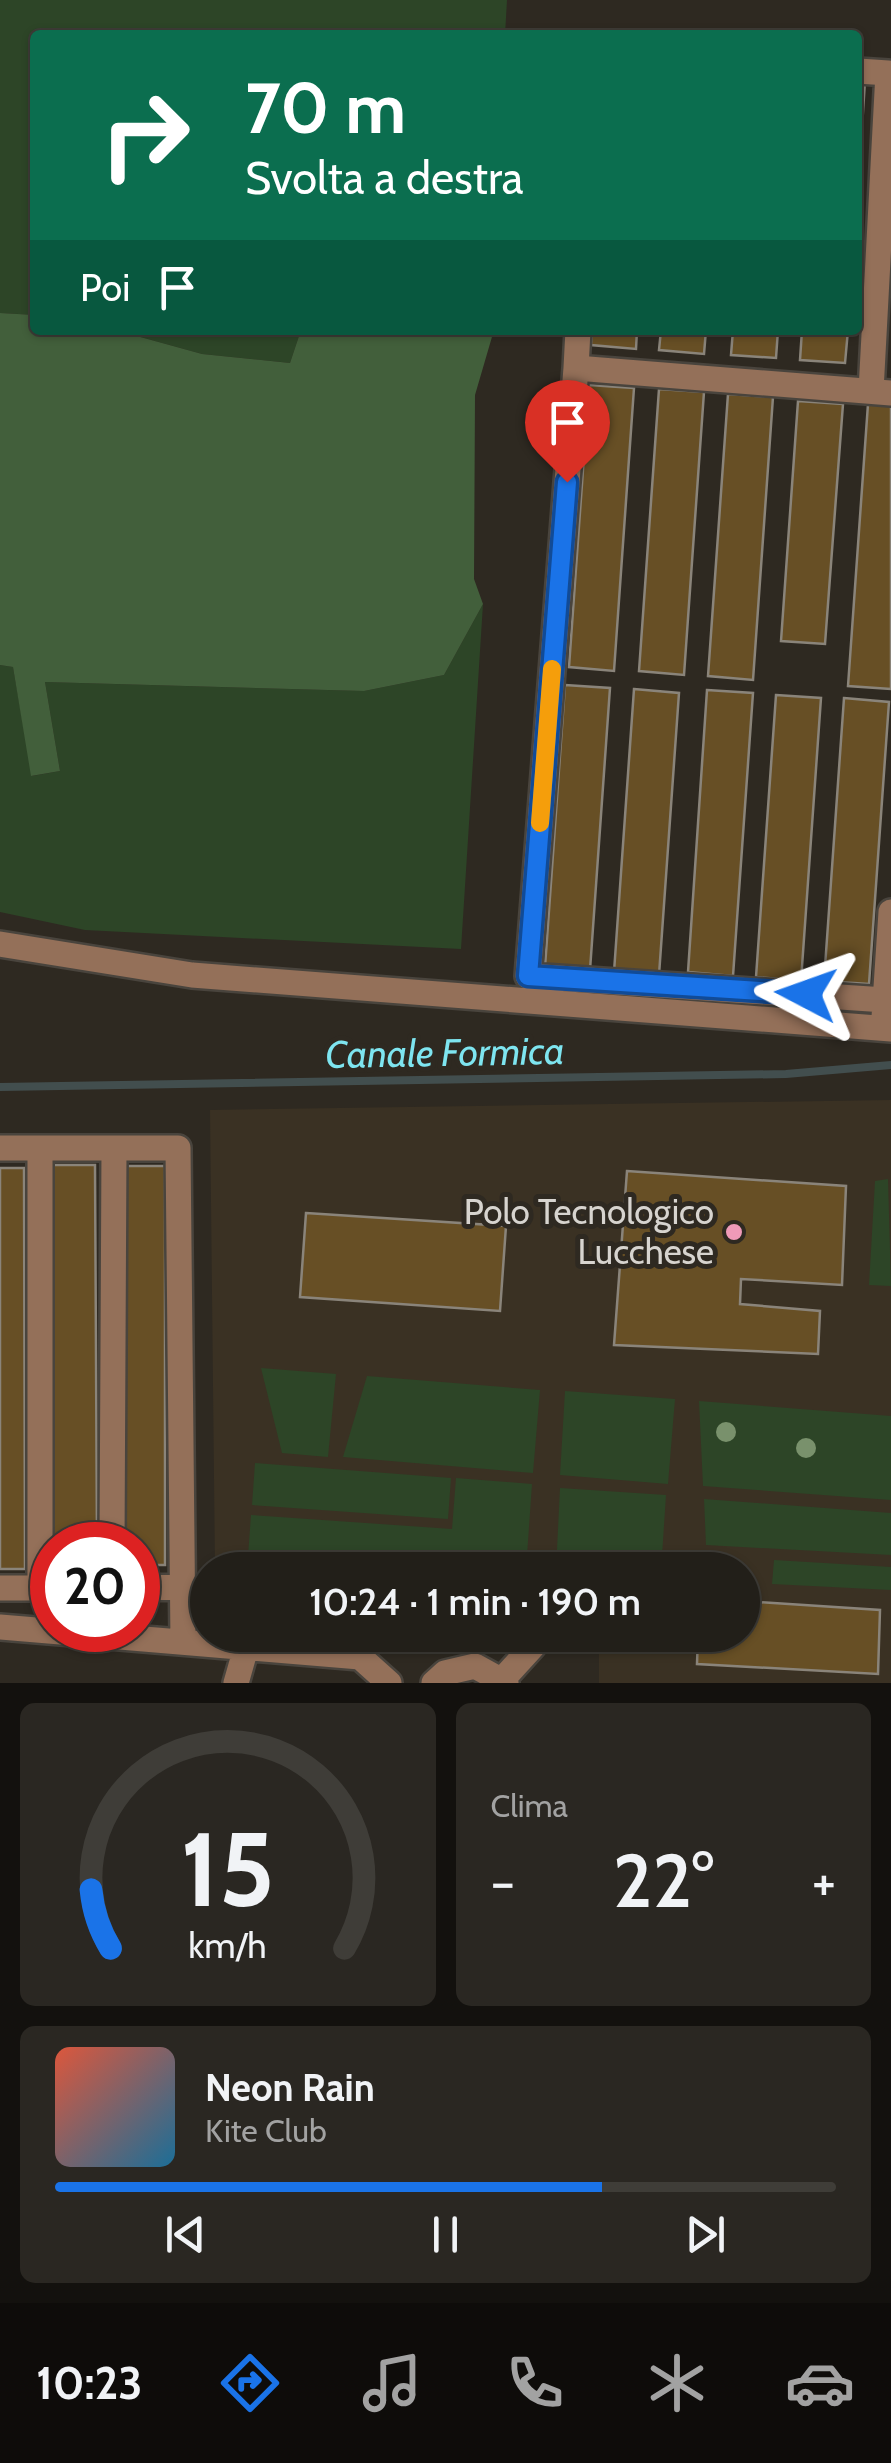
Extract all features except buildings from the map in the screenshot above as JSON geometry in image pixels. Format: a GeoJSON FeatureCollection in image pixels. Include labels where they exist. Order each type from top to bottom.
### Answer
{"type":"FeatureCollection","features":[{"type":"Feature","properties":{"kind":"street"},"geometry":{"type":"LineString","coordinates":[[576,368],[881,392],[888,73],[862,71]]}},
{"type":"Feature","properties":{"kind":"street"},"geometry":{"type":"LineString","coordinates":[[578,335],[528,976],[885,1000]]}},
{"type":"Feature","properties":{"kind":"street"},"geometry":{"type":"LineString","coordinates":[[0,944],[192,975],[887,1028],[891,912]]}},
{"type":"Feature","properties":{"kind":"street"},"geometry":{"type":"LineString","coordinates":[[0,1148],[178,1148],[183,1642]]}},
{"type":"Feature","properties":{"kind":"street"},"geometry":{"type":"LineString","coordinates":[[40,1148],[45,1522]]}},
{"type":"Feature","properties":{"kind":"street"},"geometry":{"type":"LineString","coordinates":[[112,1522],[114,1148]]}},
{"type":"Feature","properties":{"kind":"street"},"geometry":{"type":"LineString","coordinates":[[0,1588],[30,1588]]}},
{"type":"Feature","properties":{"kind":"street"},"geometry":{"type":"LineString","coordinates":[[160,1588],[183,1588]]}},
{"type":"Feature","properties":{"kind":"street"},"geometry":{"type":"LineString","coordinates":[[0,1627],[30,1629]]}},
{"type":"Feature","properties":{"kind":"street"},"geometry":{"type":"LineString","coordinates":[[160,1639],[190,1643]]}},
{"type":"Feature","properties":{"kind":"street"},"geometry":{"type":"LineString","coordinates":[[236,1683],[245,1652]]}},
{"type":"Feature","properties":{"kind":"street"},"geometry":{"type":"LineString","coordinates":[[297,1652],[360,1657],[388,1683]]}},
{"type":"Feature","properties":{"kind":"street"},"geometry":{"type":"LineString","coordinates":[[434,1683],[459,1668],[475,1666],[504,1681],[527,1652]]}},
{"type":"Feature","properties":{"kind":"shaded area"},"geometry":{"type":"Polygon","coordinates":[[[891,1100],[891,1683],[599,1683],[599,1652],[760,1652],[760,1552],[215,1552],[210,1110],[891,1100]]]}},
{"type":"Feature","properties":{"kind":"green space"},"geometry":{"type":"Polygon","coordinates":[[[0,0],[507,0],[505,30],[30,30],[30,315],[0,313],[0,0]]]}},
{"type":"Feature","properties":{"kind":"green space"},"geometry":{"type":"Polygon","coordinates":[[[0,313],[30,315],[30,335],[133,335],[202,354],[290,363],[299,335],[493,335],[475,395],[474,579],[483,604],[444,675],[364,691],[45,682],[60,771],[31,776],[13,667],[0,665],[0,313]]]}},
{"type":"Feature","properties":{"kind":"green space"},"geometry":{"type":"Polygon","coordinates":[[[133,335],[299,335],[290,363],[202,354],[133,335]]]}},
{"type":"Feature","properties":{"kind":"green space"},"geometry":{"type":"Polygon","coordinates":[[[483,604],[461,949],[85,930],[0,912],[0,665],[13,667],[32,776],[60,771],[45,682],[364,691],[444,675],[483,604]]]}},
{"type":"Feature","properties":{"kind":"green space"},"geometry":{"type":"Polygon","coordinates":[[[888,1179],[891,1286],[869,1285],[875,1181],[888,1179]]]}},
{"type":"Feature","properties":{"kind":"green space"},"geometry":{"type":"Polygon","coordinates":[[[261,1368],[336,1374],[328,1457],[282,1453],[261,1368]]]}},
{"type":"Feature","properties":{"kind":"green space"},"geometry":{"type":"Polygon","coordinates":[[[367,1376],[540,1390],[533,1473],[343,1457],[367,1376]]]}},
{"type":"Feature","properties":{"kind":"green space"},"geometry":{"type":"Polygon","coordinates":[[[565,1391],[675,1399],[668,1484],[560,1475],[565,1391]]]}},
{"type":"Feature","properties":{"kind":"green space"},"geometry":{"type":"Polygon","coordinates":[[[699,1401],[891,1416],[891,1500],[703,1486],[699,1401]]]}},
{"type":"Feature","properties":{"kind":"green space"},"geometry":{"type":"Polygon","coordinates":[[[255,1463],[451,1478],[448,1519],[252,1505],[255,1463]]]}},
{"type":"Feature","properties":{"kind":"green space"},"geometry":{"type":"Polygon","coordinates":[[[456,1478],[532,1484],[527,1552],[248,1552],[251,1515],[452,1529],[456,1478]]]}},
{"type":"Feature","properties":{"kind":"green space"},"geometry":{"type":"Polygon","coordinates":[[[560,1488],[666,1495],[662,1552],[557,1552],[560,1488]]]}},
{"type":"Feature","properties":{"kind":"green space"},"geometry":{"type":"Polygon","coordinates":[[[704,1499],[891,1513],[891,1555],[706,1545],[704,1499]]]}},
{"type":"Feature","properties":{"kind":"green space"},"geometry":{"type":"Polygon","coordinates":[[[774,1560],[891,1567],[891,1590],[772,1584],[774,1560]]]}},
{"type":"Feature","properties":{"kind":"waterway","name":"Canale Formica"},"geometry":{"type":"LineString","coordinates":[[0,1087],[786,1074],[891,1065]]}},
{"type":"Feature","properties":{"kind":"slow traffic"},"geometry":{"type":"LineString","coordinates":[[540,823],[552,669]]}},
{"type":"Feature","properties":{"kind":"place","name":"Polo Tecnologico Lucchese"},"geometry":{"type":"Point","coordinates":[734,1232]}},
{"type":"Feature","properties":{"kind":"route"},"geometry":{"type":"LineString","coordinates":[[567,482],[528,976],[806,994]]}}]}
